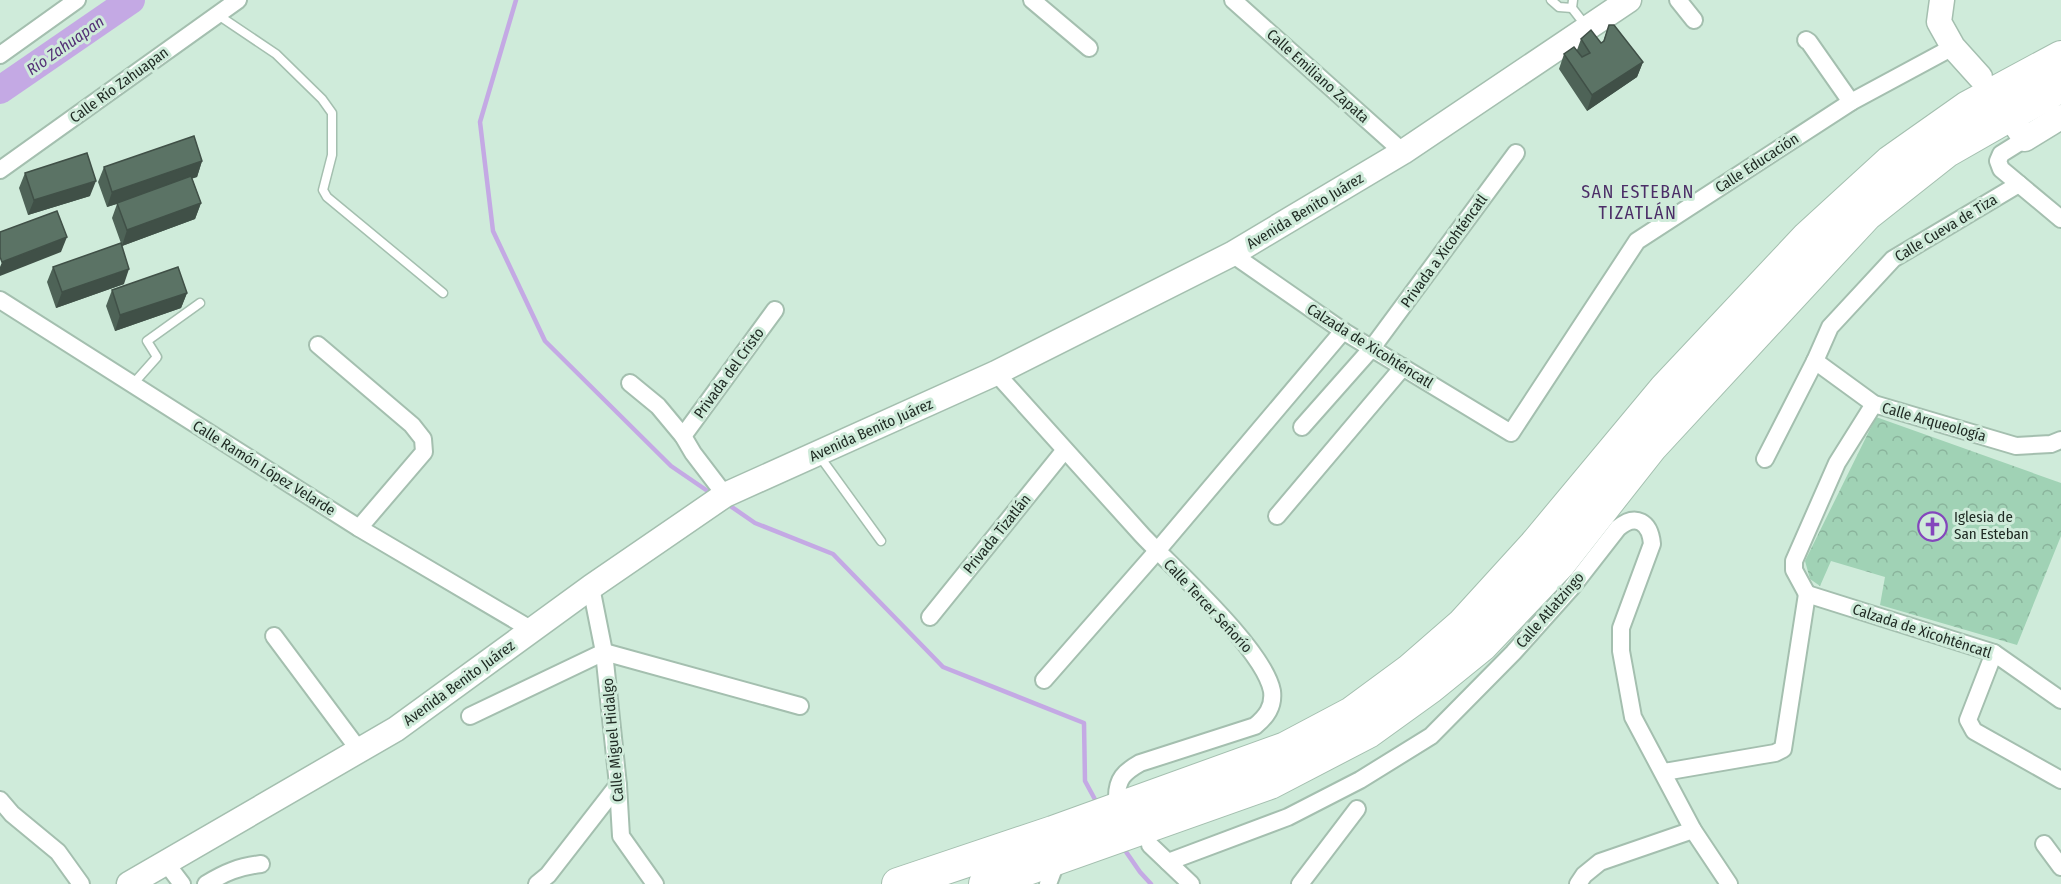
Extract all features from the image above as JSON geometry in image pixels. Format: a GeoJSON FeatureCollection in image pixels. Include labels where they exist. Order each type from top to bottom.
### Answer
{"type":"FeatureCollection","features":[{"type":"Feature","properties":{"kind":"highway"},"geometry":{"type":"LineString","coordinates":[[898,884],[1053,832],[1286,748],[1352,713],[1409,671],[1463,624],[1535,545],[1665,389],[1816,230],[1890,162],[1968,106],[2061,57]]}},
{"type":"Feature","properties":{"kind":"highway"},"geometry":{"type":"LineString","coordinates":[[985,884],[1053,872],[1270,783],[1368,732],[1429,688],[1482,645],[1559,564],[1651,447],[1866,216],[1947,151],[2061,86]]}},
{"type":"Feature","properties":{"kind":"main road","name":"Avenida Benito Juárez"},"geometry":{"type":"LineString","coordinates":[[129,884],[396,729],[591,587],[725,495],[996,373],[1232,254],[1404,152],[1629,0]]}},
{"type":"Feature","properties":{"kind":"main road"},"geometry":{"type":"LineString","coordinates":[[1942,0],[1939,22],[1953,47],[1980,77]]}},
{"type":"Feature","properties":{"kind":"main road"},"geometry":{"type":"LineString","coordinates":[[2021,133],[2061,117]]}},
{"type":"Feature","properties":{"kind":"street"},"geometry":{"type":"LineString","coordinates":[[0,55],[76,0]]}},
{"type":"Feature","properties":{"kind":"street","name":"Calle Río Zahuapan"},"geometry":{"type":"LineString","coordinates":[[0,170],[238,0]]}},
{"type":"Feature","properties":{"kind":"street"},"geometry":{"type":"LineString","coordinates":[[1032,0],[1089,48]]}},
{"type":"Feature","properties":{"kind":"street","name":"Calle Emiliano Zapata"},"geometry":{"type":"LineString","coordinates":[[1233,0],[1404,152]]}},
{"type":"Feature","properties":{"kind":"street"},"geometry":{"type":"LineString","coordinates":[[1678,0],[1694,20]]}},
{"type":"Feature","properties":{"kind":"street"},"geometry":{"type":"LineString","coordinates":[[1806,40],[1851,102]]}},
{"type":"Feature","properties":{"kind":"street","name":"Calle Educación"},"geometry":{"type":"LineString","coordinates":[[1511,432],[1637,240],[1851,102],[1953,47]]}},
{"type":"Feature","properties":{"kind":"street"},"geometry":{"type":"LineString","coordinates":[[2021,133],[2001,154],[1998,161],[2001,168],[2061,219]]}},
{"type":"Feature","properties":{"kind":"street","name":"Privada a Xicohténcatl"},"geometry":{"type":"LineString","coordinates":[[1302,427],[1372,348],[1516,153]]}},
{"type":"Feature","properties":{"kind":"street","name":"Calle Cueva de Tiza"},"geometry":{"type":"LineString","coordinates":[[1765,459],[1830,327],[1893,259],[2019,184]]}},
{"type":"Feature","properties":{"kind":"street","name":"Calzada de Xicohténcatl"},"geometry":{"type":"LineString","coordinates":[[1232,254],[1343,331],[1511,432]]}},
{"type":"Feature","properties":{"kind":"street","name":"Calle Ramón López Velarde"},"geometry":{"type":"LineString","coordinates":[[0,300],[359,528],[532,630]]}},
{"type":"Feature","properties":{"kind":"street","name":"Privada del Cristo"},"geometry":{"type":"LineString","coordinates":[[683,436],[774,310]]}},
{"type":"Feature","properties":{"kind":"street"},"geometry":{"type":"LineString","coordinates":[[1044,680],[1157,551],[1343,331]]}},
{"type":"Feature","properties":{"kind":"street"},"geometry":{"type":"LineString","coordinates":[[318,345],[412,425],[423,439],[424,452],[359,528]]}},
{"type":"Feature","properties":{"kind":"street"},"geometry":{"type":"LineString","coordinates":[[1815,361],[1874,404]]}},
{"type":"Feature","properties":{"kind":"street"},"geometry":{"type":"LineString","coordinates":[[1277,516],[1403,367]]}},
{"type":"Feature","properties":{"kind":"street","name":"Calle Tercer Señorío"},"geometry":{"type":"LineString","coordinates":[[996,373],[1157,551],[1225,621],[1257,659],[1272,692],[1271,706],[1266,717],[1255,726],[1140,763],[1120,778],[1117,797]]}},
{"type":"Feature","properties":{"kind":"street","name":"Privada del Cristo"},"geometry":{"type":"LineString","coordinates":[[630,383],[658,406],[683,436],[725,495]]}},
{"type":"Feature","properties":{"kind":"street","name":"Calle Arqueología"},"geometry":{"type":"LineString","coordinates":[[1807,594],[1794,570],[1794,561],[1837,463],[1874,404],[2016,446],[2052,444],[2061,440]]}},
{"type":"Feature","properties":{"kind":"street","name":"Privada Tizatlán"},"geometry":{"type":"LineString","coordinates":[[930,617],[1065,451]]}},
{"type":"Feature","properties":{"kind":"street","name":"Calle Atlatzingo"},"geometry":{"type":"LineString","coordinates":[[1168,862],[1288,817],[1360,780],[1431,736],[1513,653],[1572,587],[1618,528],[1626,522],[1635,520],[1645,524],[1651,532],[1652,544],[1621,628],[1621,651],[1634,717],[1693,830],[1729,884]]}},
{"type":"Feature","properties":{"kind":"street","name":"Calle Miguel Hidalgo"},"geometry":{"type":"LineString","coordinates":[[591,587],[604,652],[621,836],[655,884]]}},
{"type":"Feature","properties":{"kind":"street"},"geometry":{"type":"LineString","coordinates":[[1664,772],[1775,753],[1784,749],[1807,594]]}},
{"type":"Feature","properties":{"kind":"street","name":"Calzada de Xicohténcatl"},"geometry":{"type":"LineString","coordinates":[[1807,594],[1994,653],[2061,700]]}},
{"type":"Feature","properties":{"kind":"street"},"geometry":{"type":"LineString","coordinates":[[274,636],[359,750]]}},
{"type":"Feature","properties":{"kind":"street"},"geometry":{"type":"LineString","coordinates":[[470,716],[604,652],[800,706]]}},
{"type":"Feature","properties":{"kind":"street"},"geometry":{"type":"LineString","coordinates":[[1994,653],[1968,720],[1974,731],[2061,780]]}},
{"type":"Feature","properties":{"kind":"street"},"geometry":{"type":"LineString","coordinates":[[537,884],[548,875],[618,785]]}},
{"type":"Feature","properties":{"kind":"street"},"geometry":{"type":"LineString","coordinates":[[0,800],[12,814],[58,852],[81,884]]}},
{"type":"Feature","properties":{"kind":"street"},"geometry":{"type":"LineString","coordinates":[[1300,884],[1358,809]]}},
{"type":"Feature","properties":{"kind":"street"},"geometry":{"type":"LineString","coordinates":[[1578,884],[1584,875],[1600,862],[1693,830]]}},
{"type":"Feature","properties":{"kind":"street"},"geometry":{"type":"LineString","coordinates":[[2044,844],[2061,867]]}},
{"type":"Feature","properties":{"kind":"street"},"geometry":{"type":"LineString","coordinates":[[1150,845],[1191,884]]}},
{"type":"Feature","properties":{"kind":"street"},"geometry":{"type":"LineString","coordinates":[[166,863],[182,884]]}},
{"type":"Feature","properties":{"kind":"street"},"geometry":{"type":"LineString","coordinates":[[206,884],[241,866],[261,864]]}},
{"type":"Feature","properties":{"kind":"lane"},"geometry":{"type":"LineString","coordinates":[[1551,0],[1559,8],[1572,4],[1588,29]]}},
{"type":"Feature","properties":{"kind":"lane"},"geometry":{"type":"LineString","coordinates":[[218,15],[276,54],[322,99],[332,113],[332,155],[323,190],[327,197],[443,293]]}},
{"type":"Feature","properties":{"kind":"lane"},"geometry":{"type":"LineString","coordinates":[[133,384],[157,357],[147,341],[200,303]]}},
{"type":"Feature","properties":{"kind":"lane"},"geometry":{"type":"LineString","coordinates":[[818,454],[881,540]]}},
{"type":"Feature","properties":{"kind":"green space"},"geometry":{"type":"Polygon","coordinates":[[[1876,417],[2061,483],[2061,536],[2017,645],[1880,605],[1885,577],[1831,561],[1820,586],[1810,579],[1805,561],[1876,417]]]}},
{"type":"Feature","properties":{"kind":"building"},"geometry":{"type":"Polygon","coordinates":[[[1609,25],[1614,25],[1643,62],[1592,95],[1564,54],[1574,47],[1582,57],[1590,53],[1581,39],[1591,30],[1601,43],[1604,41],[1609,25]]]}},
{"type":"Feature","properties":{"kind":"building"},"geometry":{"type":"Polygon","coordinates":[[[194,136],[202,161],[112,192],[104,167],[194,136]]]}},
{"type":"Feature","properties":{"kind":"building"},"geometry":{"type":"Polygon","coordinates":[[[87,153],[96,181],[34,200],[25,173],[87,153]]]}},
{"type":"Feature","properties":{"kind":"building"},"geometry":{"type":"Polygon","coordinates":[[[191,176],[201,203],[127,230],[117,203],[191,176]]]}},
{"type":"Feature","properties":{"kind":"building"},"geometry":{"type":"Polygon","coordinates":[[[57,211],[67,237],[2,262],[0,232],[57,211]]]}},
{"type":"Feature","properties":{"kind":"building"},"geometry":{"type":"Polygon","coordinates":[[[121,243],[129,269],[62,292],[53,267],[121,243]]]}},
{"type":"Feature","properties":{"kind":"building"},"geometry":{"type":"Polygon","coordinates":[[[178,267],[187,293],[120,315],[112,290],[178,267]]]}},
{"type":"Feature","properties":{"kind":"waterway","name":"Río Zahuapan"},"geometry":{"type":"LineString","coordinates":[[0,90],[131,0]]}},
{"type":"Feature","properties":{"kind":"waterway"},"geometry":{"type":"LineString","coordinates":[[516,0],[480,122],[493,231],[545,341],[671,466],[712,494]]}},
{"type":"Feature","properties":{"kind":"waterway"},"geometry":{"type":"LineString","coordinates":[[726,503],[755,523],[833,554],[943,667],[1084,723],[1085,781],[1098,805]]}},
{"type":"Feature","properties":{"kind":"waterway"},"geometry":{"type":"LineString","coordinates":[[1122,846],[1151,884]]}},
{"type":"Feature","properties":{"kind":"place","name":"Iglesia de San Esteban"},"geometry":{"type":"Point","coordinates":[1933,526]}},
{"type":"Feature","properties":{"kind":"district","name":"SAN ESTEBAN TIZATLÁN"},"geometry":{"type":"Point","coordinates":[1638,202]}}]}
